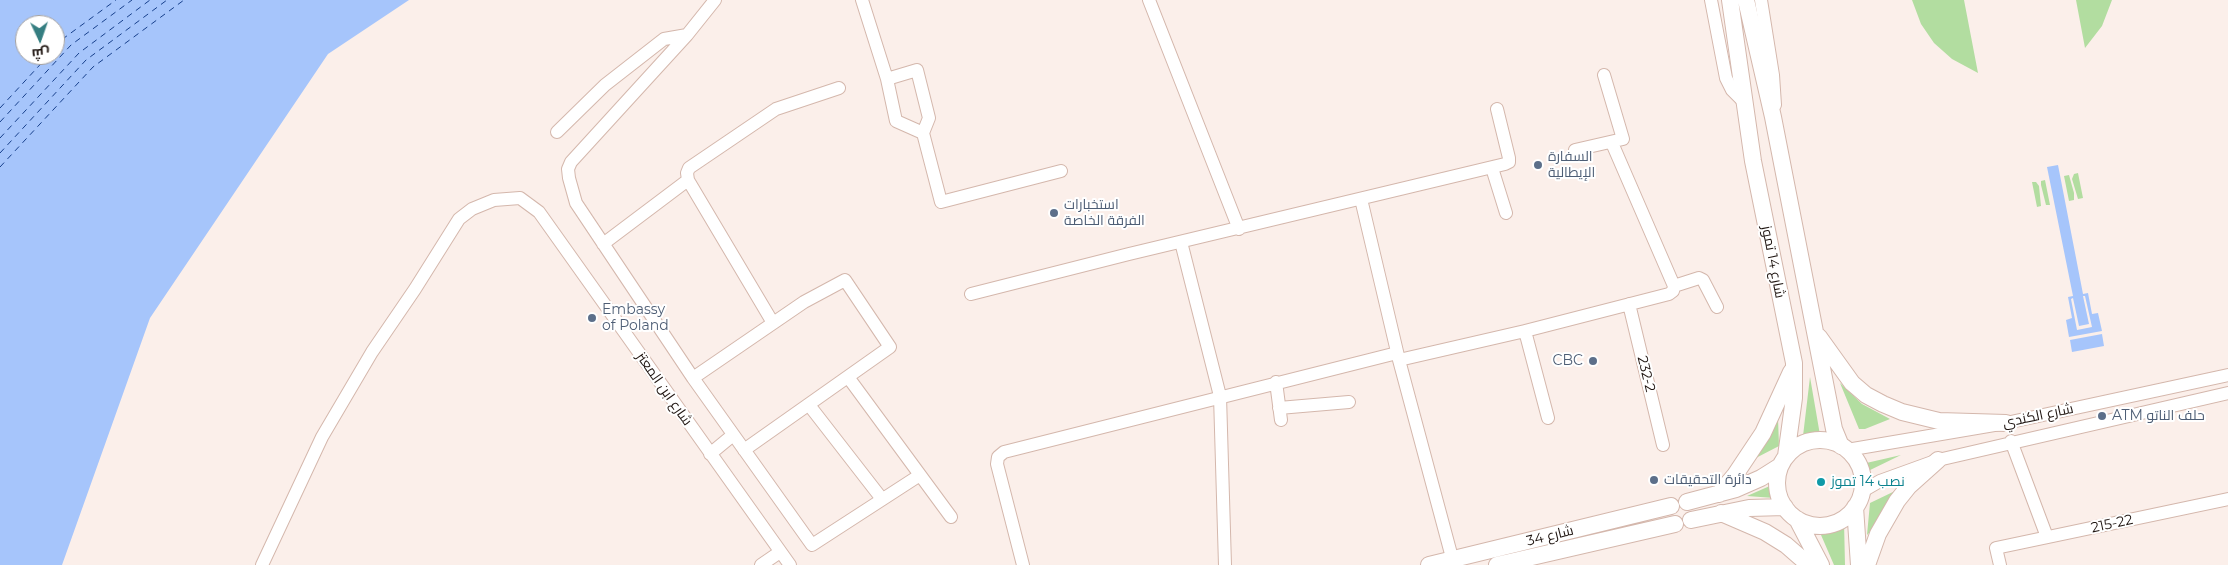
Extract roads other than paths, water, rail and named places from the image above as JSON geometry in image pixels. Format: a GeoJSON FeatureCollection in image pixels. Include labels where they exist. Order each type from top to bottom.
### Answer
{"type":"FeatureCollection","features":[{"type":"Feature","properties":{"kind":"main road","name":"شارع 14 تموز"},"geometry":{"type":"LineString","coordinates":[[1730,0],[1743,101],[1794,363],[1794,398],[1783,461]]}},
{"type":"Feature","properties":{"kind":"main road","name":"شارع 14 تموز"},"geometry":{"type":"LineString","coordinates":[[1746,0],[1759,64],[1773,117],[1834,429],[1844,448]]}},
{"type":"Feature","properties":{"kind":"main road"},"geometry":{"type":"LineString","coordinates":[[1814,327],[1839,367],[1852,383],[1866,395],[1883,404],[1902,412],[1939,421],[2006,423]]}},
{"type":"Feature","properties":{"kind":"main road"},"geometry":{"type":"LineString","coordinates":[[1719,494],[1735,475],[1763,433],[1794,363]]}},
{"type":"Feature","properties":{"kind":"main road"},"geometry":{"type":"LineString","coordinates":[[1687,502],[1749,484],[1783,461],[1799,445],[1816,440],[1833,442],[1844,448],[1860,469],[1858,500],[1859,565]]}},
{"type":"Feature","properties":{"kind":"main road"},"geometry":{"type":"LineString","coordinates":[[1867,565],[1878,534],[1897,501],[1909,486],[1938,460]]}},
{"type":"Feature","properties":{"kind":"main road"},"geometry":{"type":"LineString","coordinates":[[1783,461],[1777,490],[1785,507],[1797,519],[1821,565]]}},
{"type":"Feature","properties":{"kind":"main road"},"geometry":{"type":"LineString","coordinates":[[1797,519],[1806,523],[1824,525],[1841,519],[1858,500]]}},
{"type":"Feature","properties":{"kind":"main road","name":"شارع 34"},"geometry":{"type":"LineString","coordinates":[[1428,565],[1453,562],[1671,506]]}},
{"type":"Feature","properties":{"kind":"main road"},"geometry":{"type":"LineString","coordinates":[[1691,520],[1754,507],[1785,507]]}},
{"type":"Feature","properties":{"kind":"main road"},"geometry":{"type":"LineString","coordinates":[[1721,514],[1765,532],[1786,545],[1809,565]]}},
{"type":"Feature","properties":{"kind":"main road","name":"شارع 34"},"geometry":{"type":"LineString","coordinates":[[1497,565],[1675,524]]}},
{"type":"Feature","properties":{"kind":"street"},"geometry":{"type":"LineString","coordinates":[[715,0],[688,35],[570,162],[568,169],[576,204],[693,378],[812,545],[920,475]]}},
{"type":"Feature","properties":{"kind":"street"},"geometry":{"type":"LineString","coordinates":[[862,0],[887,78],[896,121],[922,133]]}},
{"type":"Feature","properties":{"kind":"street"},"geometry":{"type":"LineString","coordinates":[[1149,0],[1239,229]]}},
{"type":"Feature","properties":{"kind":"street"},"geometry":{"type":"LineString","coordinates":[[1711,0],[1726,78],[1732,90],[1743,101]]}},
{"type":"Feature","properties":{"kind":"street"},"geometry":{"type":"LineString","coordinates":[[1762,0],[1775,86],[1773,117]]}},
{"type":"Feature","properties":{"kind":"street"},"geometry":{"type":"LineString","coordinates":[[557,132],[605,85],[664,39],[688,35]]}},
{"type":"Feature","properties":{"kind":"street"},"geometry":{"type":"LineString","coordinates":[[887,78],[917,70],[929,118],[922,133],[941,202],[1061,171]]}},
{"type":"Feature","properties":{"kind":"street"},"geometry":{"type":"LineString","coordinates":[[1576,150],[1623,140],[1604,75]]}},
{"type":"Feature","properties":{"kind":"street"},"geometry":{"type":"LineString","coordinates":[[773,323],[688,180],[689,168],[776,109],[838,88]]}},
{"type":"Feature","properties":{"kind":"street"},"geometry":{"type":"LineString","coordinates":[[971,294],[1492,168],[1508,162],[1497,109]]}},
{"type":"Feature","properties":{"kind":"street"},"geometry":{"type":"LineString","coordinates":[[1612,143],[1674,286]]}},
{"type":"Feature","properties":{"kind":"street"},"geometry":{"type":"LineString","coordinates":[[1492,168],[1506,213]]}},
{"type":"Feature","properties":{"kind":"street"},"geometry":{"type":"LineString","coordinates":[[603,244],[688,180]]}},
{"type":"Feature","properties":{"kind":"street","name":"شارع ابن المعتز"},"geometry":{"type":"LineString","coordinates":[[262,565],[322,437],[372,352],[459,219],[472,210],[494,200],[520,198],[539,212],[790,565]]}},
{"type":"Feature","properties":{"kind":"street"},"geometry":{"type":"LineString","coordinates":[[1361,199],[1398,356],[1453,562]]}},
{"type":"Feature","properties":{"kind":"street"},"geometry":{"type":"LineString","coordinates":[[1181,242],[1220,396],[1225,565]]}},
{"type":"Feature","properties":{"kind":"street"},"geometry":{"type":"LineString","coordinates":[[1023,565],[997,464],[998,457],[1004,452],[1276,382],[1524,331],[1669,294],[1674,286],[1699,278],[1703,280],[1718,307]]}},
{"type":"Feature","properties":{"kind":"street"},"geometry":{"type":"LineString","coordinates":[[693,378],[804,302],[845,280],[890,347],[744,450]]}},
{"type":"Feature","properties":{"kind":"street","name":"232-2"},"geometry":{"type":"LineString","coordinates":[[1629,304],[1663,444]]}},
{"type":"Feature","properties":{"kind":"street"},"geometry":{"type":"LineString","coordinates":[[1524,331],[1548,418]]}},
{"type":"Feature","properties":{"kind":"street","name":"شارع الكندي"},"geometry":{"type":"LineString","coordinates":[[1844,448],[2006,423],[2228,375]]}},
{"type":"Feature","properties":{"kind":"street"},"geometry":{"type":"LineString","coordinates":[[848,378],[951,517]]}},
{"type":"Feature","properties":{"kind":"street"},"geometry":{"type":"LineString","coordinates":[[1276,382],[1280,414],[1349,402]]}},
{"type":"Feature","properties":{"kind":"street"},"geometry":{"type":"LineString","coordinates":[[2196,382],[2201,399]]}},
{"type":"Feature","properties":{"kind":"street","name":"شارع الكندي"},"geometry":{"type":"LineString","coordinates":[[1858,500],[1880,481],[1938,460],[2228,393]]}},
{"type":"Feature","properties":{"kind":"street"},"geometry":{"type":"LineString","coordinates":[[809,405],[882,499]]}},
{"type":"Feature","properties":{"kind":"street"},"geometry":{"type":"LineString","coordinates":[[710,454],[733,435]]}},
{"type":"Feature","properties":{"kind":"street"},"geometry":{"type":"LineString","coordinates":[[2011,442],[2047,538]]}},
{"type":"Feature","properties":{"kind":"street","name":"215-22"},"geometry":{"type":"LineString","coordinates":[[2000,565],[1996,548],[2228,499]]}},
{"type":"Feature","properties":{"kind":"street"},"geometry":{"type":"LineString","coordinates":[[761,565],[780,552]]}},
{"type":"Feature","properties":{"kind":"water"},"geometry":{"type":"Polygon","coordinates":[[[0,0],[409,0],[328,54],[150,318],[62,565],[0,565],[0,0]]]}},
{"type":"Feature","properties":{"kind":"water"},"geometry":{"type":"Polygon","coordinates":[[[2058,165],[2083,294],[2088,293],[2092,314],[2098,313],[2102,331],[2069,337],[2066,320],[2072,318],[2068,297],[2073,296],[2047,167],[2058,165]],[[2083,296],[2089,324],[2079,326],[2073,298],[2071,299],[2077,330],[2092,327],[2085,296],[2083,296]]]}},
{"type":"Feature","properties":{"kind":"water"},"geometry":{"type":"Polygon","coordinates":[[[2102,334],[2104,346],[2072,352],[2070,340],[2102,334]]]}},
{"type":"Feature","properties":{"kind":"place","name":"السفارة الإيطالية"},"geometry":{"type":"Point","coordinates":[1538,165]}},
{"type":"Feature","properties":{"kind":"place","name":"استخبارات الفرقة الخاصة"},"geometry":{"type":"Point","coordinates":[1054,213]}},
{"type":"Feature","properties":{"kind":"place","name":"Embassy of Poland"},"geometry":{"type":"Point","coordinates":[592,318]}},
{"type":"Feature","properties":{"kind":"place","name":"CBC"},"geometry":{"type":"Point","coordinates":[1593,361]}},
{"type":"Feature","properties":{"kind":"place","name":"ATM حلف الناتو"},"geometry":{"type":"Point","coordinates":[2102,416]}},
{"type":"Feature","properties":{"kind":"place","name":"دائرة التحقيقات"},"geometry":{"type":"Point","coordinates":[1654,480]}},
{"type":"Feature","properties":{"kind":"place","name":"نصب 14 تموز"},"geometry":{"type":"Point","coordinates":[1821,482]}}]}
